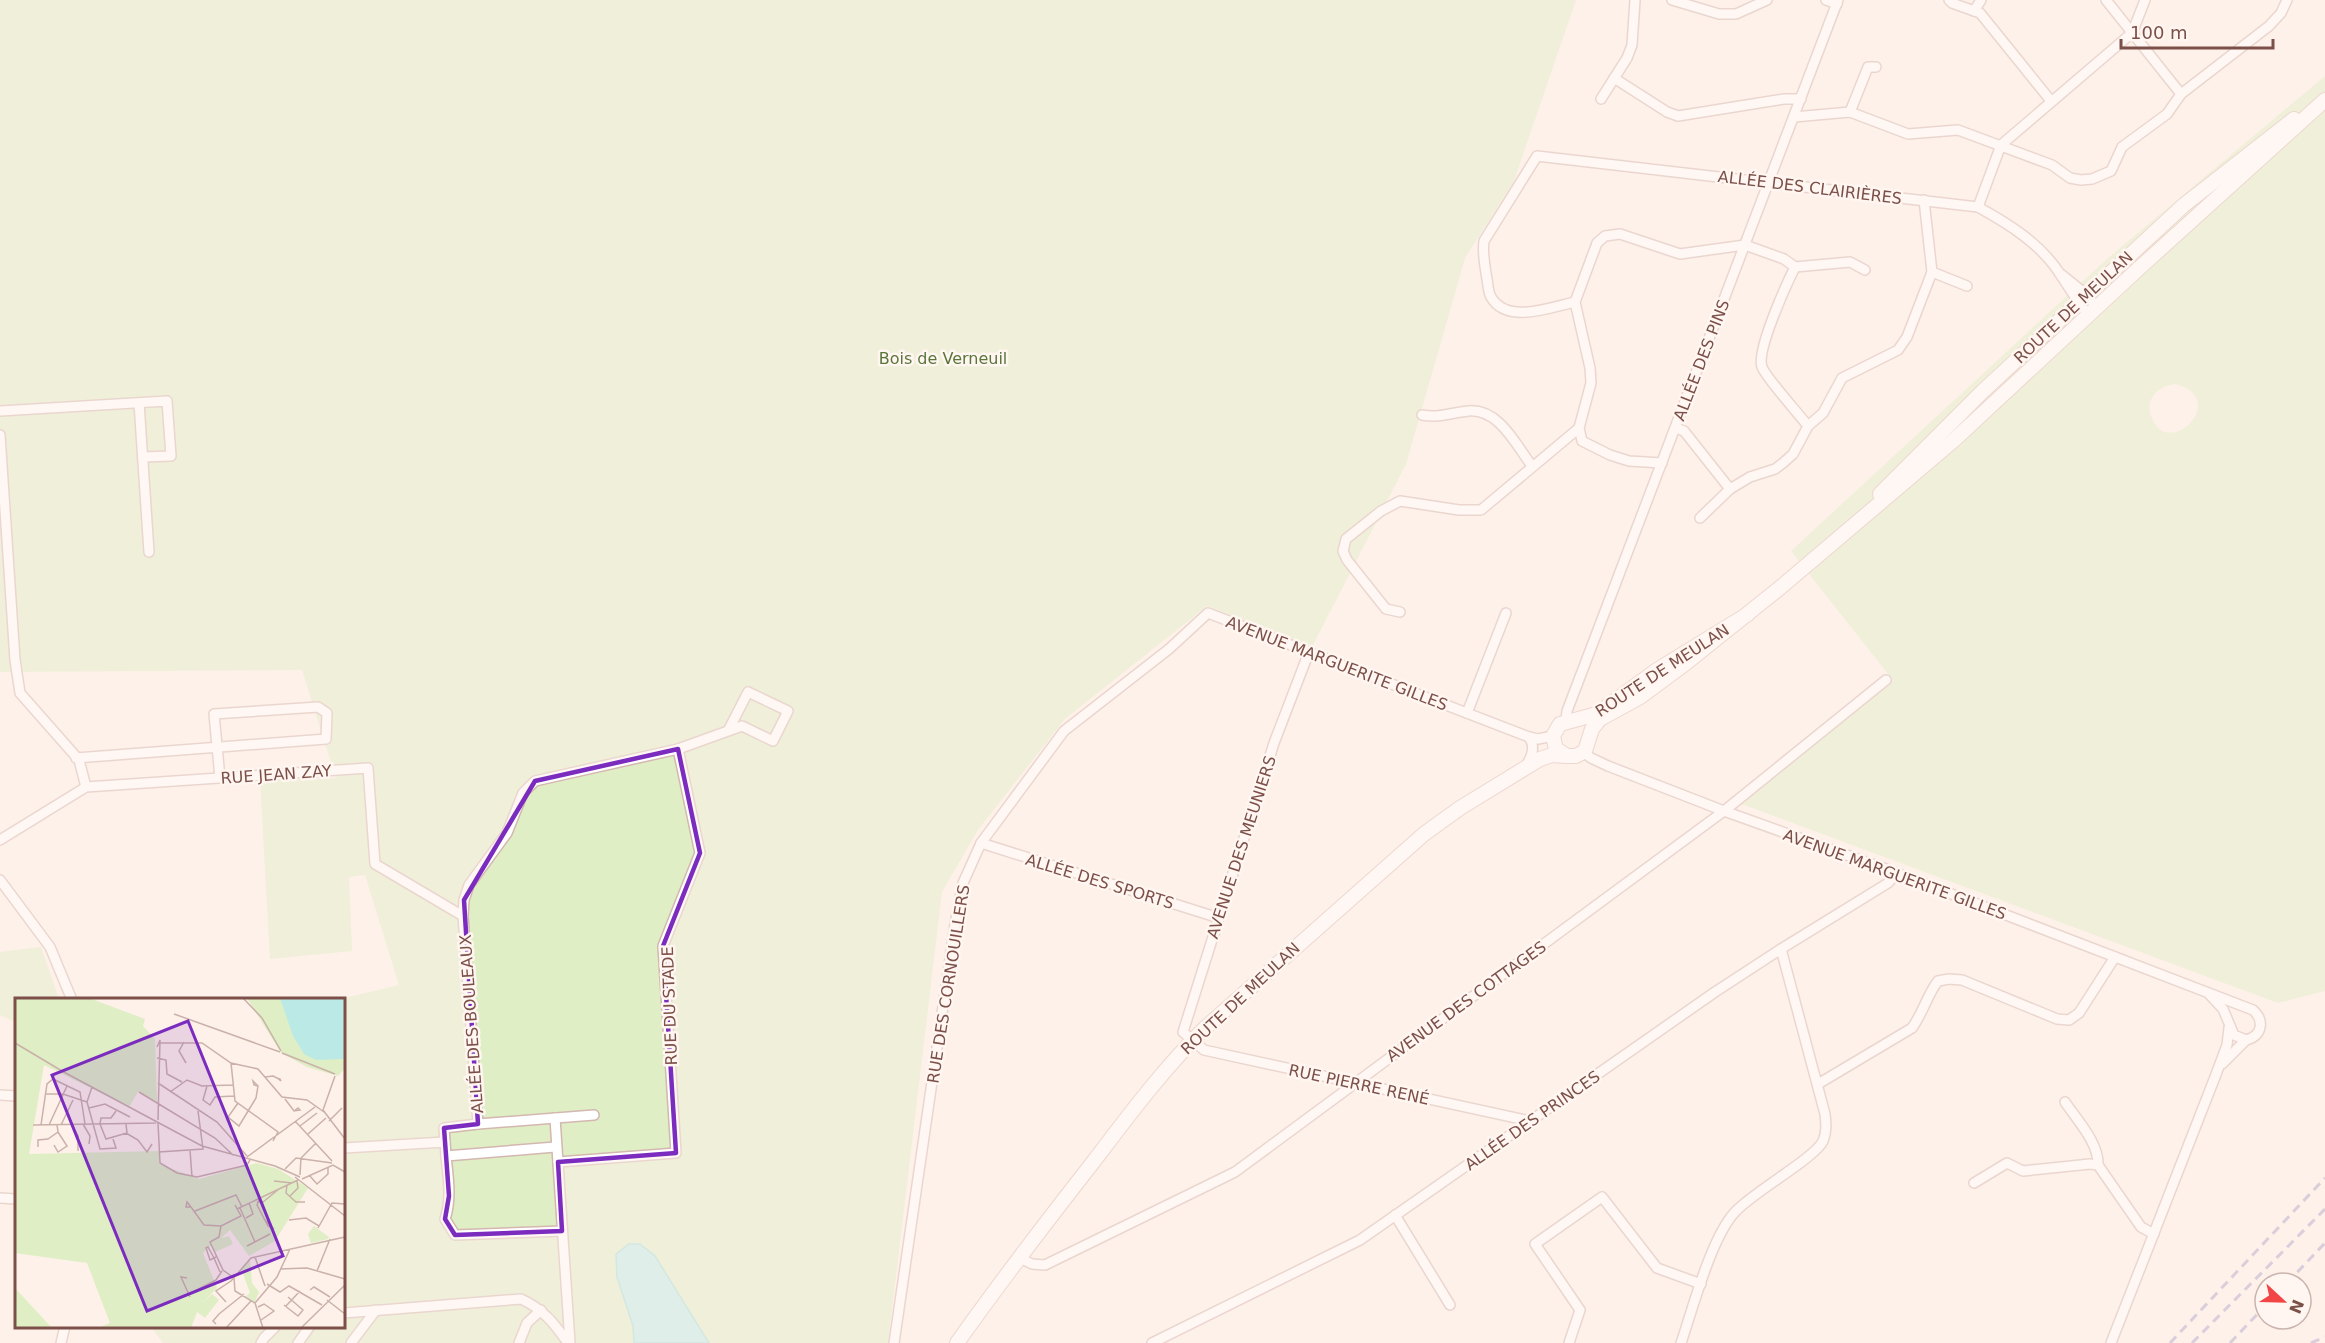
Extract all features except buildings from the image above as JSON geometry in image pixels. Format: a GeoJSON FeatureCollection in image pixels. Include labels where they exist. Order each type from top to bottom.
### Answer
{"type":"FeatureCollection","features":[{"type":"Feature","properties":{"kind":"main road","name":"ROUTE DE MEULAN"},"geometry":{"type":"LineString","coordinates":[[1839,537],[1949,423],[2207,185],[2325,98]]}},
{"type":"Feature","properties":{"kind":"main road","name":"ROUTE DE MEULAN"},"geometry":{"type":"LineString","coordinates":[[1589,738],[1592,729],[1600,719],[1653,688],[1748,614],[1946,448],[2325,98]]}},
{"type":"Feature","properties":{"kind":"main road","name":"ROUTE DE MEULAN"},"geometry":{"type":"LineString","coordinates":[[1570,720],[1591,717],[1603,711],[1657,670],[1748,614]]}},
{"type":"Feature","properties":{"kind":"main road"},"geometry":{"type":"LineString","coordinates":[[1570,720],[1584,725],[1589,738],[1583,752],[1569,757],[1559,752],[1553,738],[1556,727],[1570,720]]}},
{"type":"Feature","properties":{"kind":"main road","name":"ROUTE DE MEULAN"},"geometry":{"type":"LineString","coordinates":[[1540,759],[1553,738]]}},
{"type":"Feature","properties":{"kind":"main road","name":"ROUTE DE MEULAN"},"geometry":{"type":"LineString","coordinates":[[957,1343],[1021,1259],[1195,1042],[1428,841],[1501,784],[1540,759],[1552,755],[1569,757]]}},
{"type":"Feature","properties":{"kind":"main road","name":"ROUTE DE MEULAN"},"geometry":{"type":"LineString","coordinates":[[968,1343],[1021,1259]]}},
{"type":"Feature","properties":{"kind":"street"},"geometry":{"type":"LineString","coordinates":[[1601,99],[1627,58],[1632,45],[1635,0]]}},
{"type":"Feature","properties":{"kind":"street"},"geometry":{"type":"LineString","coordinates":[[1672,0],[1719,14],[1736,14],[1767,0]]}},
{"type":"Feature","properties":{"kind":"street"},"geometry":{"type":"LineString","coordinates":[[1826,0],[1838,2]]}},
{"type":"Feature","properties":{"kind":"street"},"geometry":{"type":"LineString","coordinates":[[1949,0],[1980,13],[2051,101]]}},
{"type":"Feature","properties":{"kind":"street"},"geometry":{"type":"LineString","coordinates":[[1974,11],[1981,0]]}},
{"type":"Feature","properties":{"kind":"street"},"geometry":{"type":"LineString","coordinates":[[2106,0],[2181,94]]}},
{"type":"Feature","properties":{"kind":"street"},"geometry":{"type":"LineString","coordinates":[[1978,207],[2001,146],[2132,33],[2145,0]]}},
{"type":"Feature","properties":{"kind":"street"},"geometry":{"type":"LineString","coordinates":[[1794,117],[1850,112],[1908,134],[1958,130],[2052,165],[2070,178],[2092,179],[2110,171],[2122,147],[2167,114],[2181,94],[2269,26],[2281,13],[2286,0]]}},
{"type":"Feature","properties":{"kind":"street","name":"ALLÉE DES PINS"},"geometry":{"type":"LineString","coordinates":[[1570,720],[1567,711],[1838,2]]}},
{"type":"Feature","properties":{"kind":"street"},"geometry":{"type":"LineString","coordinates":[[1850,112],[1868,68],[1876,67]]}},
{"type":"Feature","properties":{"kind":"street"},"geometry":{"type":"LineString","coordinates":[[1614,78],[1667,112],[1678,116],[1784,99],[1801,99]]}},
{"type":"Feature","properties":{"kind":"street","name":"ALLÉE DES CLAIRIÈRES"},"geometry":{"type":"LineString","coordinates":[[1575,302],[1527,312],[1516,312],[1504,310],[1491,298],[1489,291],[1482,253],[1484,241],[1537,156],[1978,207],[2020,232],[2060,273],[2093,312]]}},
{"type":"Feature","properties":{"kind":"street"},"geometry":{"type":"LineString","coordinates":[[1701,518],[1730,489],[1750,477],[1775,469],[1784,463],[1792,454],[1808,426],[1823,413],[1842,378],[1898,350],[1906,337],[1932,272],[1924,200]]}},
{"type":"Feature","properties":{"kind":"street"},"geometry":{"type":"LineString","coordinates":[[1662,463],[1629,460],[1610,455],[1582,441],[1579,428],[1591,383],[1590,368],[1575,302],[1597,243],[1605,236],[1629,235],[1680,254],[1745,245],[1784,260],[1795,267],[1850,262],[1865,270]]}},
{"type":"Feature","properties":{"kind":"street"},"geometry":{"type":"LineString","coordinates":[[1795,267],[1784,289],[1760,356],[1762,369],[1808,426]]}},
{"type":"Feature","properties":{"kind":"street"},"geometry":{"type":"LineString","coordinates":[[1932,272],[1967,286]]}},
{"type":"Feature","properties":{"kind":"street"},"geometry":{"type":"LineString","coordinates":[[0,411],[167,401],[171,456],[143,457]]}},
{"type":"Feature","properties":{"kind":"street"},"geometry":{"type":"LineString","coordinates":[[139,403],[149,552]]}},
{"type":"Feature","properties":{"kind":"street"},"geometry":{"type":"LineString","coordinates":[[1422,415],[1438,417],[1475,411],[1486,413],[1498,422],[1532,466]]}},
{"type":"Feature","properties":{"kind":"street"},"geometry":{"type":"LineString","coordinates":[[1400,612],[1386,609],[1347,560],[1343,551],[1346,539],[1381,511],[1401,501],[1460,510],[1481,510],[1579,428]]}},
{"type":"Feature","properties":{"kind":"street"},"geometry":{"type":"LineString","coordinates":[[1676,428],[1684,431],[1730,489]]}},
{"type":"Feature","properties":{"kind":"street"},"geometry":{"type":"LineString","coordinates":[[0,435],[15,660],[20,693],[76,758],[86,787]]}},
{"type":"Feature","properties":{"kind":"street","name":"AVENUE MARGUERITE GILLES"},"geometry":{"type":"LineString","coordinates":[[1208,613],[1529,737],[1553,738]]}},
{"type":"Feature","properties":{"kind":"street","name":"RUE DES CORNOUILLERS"},"geometry":{"type":"LineString","coordinates":[[894,1343],[955,924],[963,884],[981,843],[1064,731],[1169,649],[1208,613]]}},
{"type":"Feature","properties":{"kind":"street","name":"AVENUE MARGUERITE GILLES"},"geometry":{"type":"LineString","coordinates":[[1467,713],[1506,613]]}},
{"type":"Feature","properties":{"kind":"street","name":"AVENUE DES MEUNIERS"},"geometry":{"type":"LineString","coordinates":[[1195,1042],[1183,1032],[1274,743],[1309,652]]}},
{"type":"Feature","properties":{"kind":"street","name":"AVENUE DES COTTAGES"},"geometry":{"type":"LineString","coordinates":[[1021,1259],[1039,1266],[1045,1265],[1235,1172],[1724,811],[1886,680]]}},
{"type":"Feature","properties":{"kind":"street"},"geometry":{"type":"LineString","coordinates":[[748,692],[788,711],[773,741],[742,726],[728,731],[748,692]]}},
{"type":"Feature","properties":{"kind":"street"},"geometry":{"type":"LineString","coordinates":[[76,758],[217,746],[326,739],[327,713],[318,707],[214,714],[217,746],[220,778]]}},
{"type":"Feature","properties":{"kind":"street","name":"ALLÉE DES BOULEAUX"},"geometry":{"type":"LineString","coordinates":[[594,1115],[478,1124],[463,916],[464,900],[469,885],[507,833],[524,793],[536,781],[678,749],[728,731]]}},
{"type":"Feature","properties":{"kind":"street"},"geometry":{"type":"LineString","coordinates":[[1525,767],[1533,752],[1533,743],[1529,737]]}},
{"type":"Feature","properties":{"kind":"street","name":"RUE DU STADE"},"geometry":{"type":"LineString","coordinates":[[558,1162],[676,1153],[663,946],[700,854],[678,749]]}},
{"type":"Feature","properties":{"kind":"street","name":"AVENUE MARGUERITE GILLES"},"geometry":{"type":"LineString","coordinates":[[1583,752],[1608,766],[1724,811],[1897,873],[2248,1008]]}},
{"type":"Feature","properties":{"kind":"street","name":"RUE JEAN ZAY"},"geometry":{"type":"LineString","coordinates":[[0,840],[86,787],[368,768],[375,864],[463,916]]}},
{"type":"Feature","properties":{"kind":"street","name":"ALLÉE DES SPORTS"},"geometry":{"type":"LineString","coordinates":[[981,843],[1219,918]]}},
{"type":"Feature","properties":{"kind":"street","name":"ALLÉE DES PRINCES"},"geometry":{"type":"LineString","coordinates":[[1152,1343],[1360,1240],[1781,948],[1888,883],[1897,873]]}},
{"type":"Feature","properties":{"kind":"street"},"geometry":{"type":"LineString","coordinates":[[0,879],[50,947],[72,998]]}},
{"type":"Feature","properties":{"kind":"street"},"geometry":{"type":"LineString","coordinates":[[1681,1343],[1720,1235],[1733,1214],[1751,1197],[1812,1153],[1822,1143],[1827,1129],[1826,1114],[1781,948]]}},
{"type":"Feature","properties":{"kind":"street"},"geometry":{"type":"LineString","coordinates":[[1818,1084],[1912,1028],[1918,1020],[1930,991],[1938,981],[1962,980],[2057,1019],[2069,1020],[2079,1013],[2115,957]]}},
{"type":"Feature","properties":{"kind":"street"},"geometry":{"type":"LineString","coordinates":[[2209,994],[2218,1002],[2237,1038],[2246,1040]]}},
{"type":"Feature","properties":{"kind":"street"},"geometry":{"type":"LineString","coordinates":[[2111,1343],[2227,1045],[2229,1025],[2235,1012],[2248,1008],[2259,1016],[2261,1026],[2256,1036],[2246,1040],[2226,1060],[2215,1077]]}},
{"type":"Feature","properties":{"kind":"street","name":"RUE PIERRE RENÉ"},"geometry":{"type":"LineString","coordinates":[[1195,1042],[1204,1050],[1530,1121]]}},
{"type":"Feature","properties":{"kind":"street"},"geometry":{"type":"LineString","coordinates":[[0,1095],[15,1096]]}},
{"type":"Feature","properties":{"kind":"street"},"geometry":{"type":"LineString","coordinates":[[2065,1102],[2093,1144],[2098,1165],[2141,1227],[2154,1234]]}},
{"type":"Feature","properties":{"kind":"street"},"geometry":{"type":"LineString","coordinates":[[555,1118],[555,1147],[558,1162],[569,1343]]}},
{"type":"Feature","properties":{"kind":"street"},"geometry":{"type":"LineString","coordinates":[[478,1124],[444,1128],[449,1196],[445,1219],[455,1235],[562,1232]]}},
{"type":"Feature","properties":{"kind":"street"},"geometry":{"type":"LineString","coordinates":[[345,1148],[445,1142]]}},
{"type":"Feature","properties":{"kind":"street"},"geometry":{"type":"LineString","coordinates":[[446,1156],[555,1147]]}},
{"type":"Feature","properties":{"kind":"street"},"geometry":{"type":"LineString","coordinates":[[1974,1183],[2007,1163],[2023,1171],[2098,1165]]}},
{"type":"Feature","properties":{"kind":"street"},"geometry":{"type":"LineString","coordinates":[[1569,1343],[1580,1310],[1535,1244],[1602,1197],[1657,1268],[1701,1284]]}},
{"type":"Feature","properties":{"kind":"street"},"geometry":{"type":"LineString","coordinates":[[0,1198],[15,1199]]}},
{"type":"Feature","properties":{"kind":"street"},"geometry":{"type":"LineString","coordinates":[[1395,1215],[1449,1305]]}},
{"type":"Feature","properties":{"kind":"street"},"geometry":{"type":"LineString","coordinates":[[345,1313],[521,1299],[541,1310],[569,1343]]}},
{"type":"Feature","properties":{"kind":"street"},"geometry":{"type":"LineString","coordinates":[[519,1343],[527,1323],[541,1310]]}},
{"type":"Feature","properties":{"kind":"street"},"geometry":{"type":"LineString","coordinates":[[351,1343],[376,1311]]}},
{"type":"Feature","properties":{"kind":"street"},"geometry":{"type":"LineString","coordinates":[[61,1343],[65,1328]]}},
{"type":"Feature","properties":{"kind":"street"},"geometry":{"type":"LineString","coordinates":[[261,1343],[274,1328]]}},
{"type":"Feature","properties":{"kind":"street"},"geometry":{"type":"LineString","coordinates":[[298,1343],[309,1328]]}},
{"type":"Feature","properties":{"kind":"highlighted area"},"geometry":{"type":"Polygon","coordinates":[[[678,749],[700,853],[663,946],[676,1153],[558,1162],[562,1231],[455,1235],[445,1219],[449,1196],[444,1128],[478,1124],[464,900],[535,781],[678,749]]]}},
{"type":"Feature","properties":{"kind":"green space","name":"Bois de Verneuil"},"geometry":{"type":"Polygon","coordinates":[[[0,0],[1576,0],[1514,181],[1465,258],[1406,464],[1312,647],[1207,606],[1065,719],[978,830],[942,892],[888,1343],[709,1343],[655,1256],[640,1244],[629,1244],[626,1303],[633,1326],[634,1343],[163,1343],[152,1328],[345,1328],[345,998],[399,985],[365,875],[349,877],[352,951],[270,959],[260,780],[336,778],[302,670],[0,672],[0,0]]]}},
{"type":"Feature","properties":{"kind":"green space"},"geometry":{"type":"Polygon","coordinates":[[[2325,76],[2325,991],[2278,1003],[1739,803],[1892,679],[1791,551],[2107,259],[2325,76]],[[2175,384],[2164,387],[2155,394],[2150,410],[2159,429],[2170,433],[2181,430],[2190,423],[2197,413],[2198,402],[2191,391],[2175,384]]]}},
{"type":"Feature","properties":{"kind":"green space"},"geometry":{"type":"Polygon","coordinates":[[[41,947],[59,998],[15,998],[15,1022],[0,1015],[0,952],[41,947]]]}},
{"type":"Feature","properties":{"kind":"water"},"geometry":{"type":"Polygon","coordinates":[[[629,1244],[640,1244],[655,1256],[709,1343],[634,1343],[633,1326],[617,1277],[616,1254],[629,1244]]]}},
{"type":"Feature","properties":{"kind":"railway"},"geometry":{"type":"LineString","coordinates":[[2170,1343],[2325,1178]]}},
{"type":"Feature","properties":{"kind":"railway"},"geometry":{"type":"LineString","coordinates":[[2192,1343],[2325,1209]]}},
{"type":"Feature","properties":{"kind":"railway"},"geometry":{"type":"LineString","coordinates":[[2298,1271],[2325,1243]]}},
{"type":"Feature","properties":{"kind":"railway"},"geometry":{"type":"LineString","coordinates":[[2230,1343],[2253,1319]]}},
{"type":"Feature","properties":{"kind":"railway"},"geometry":{"type":"LineString","coordinates":[[2311,1343],[2325,1337]]}}]}
